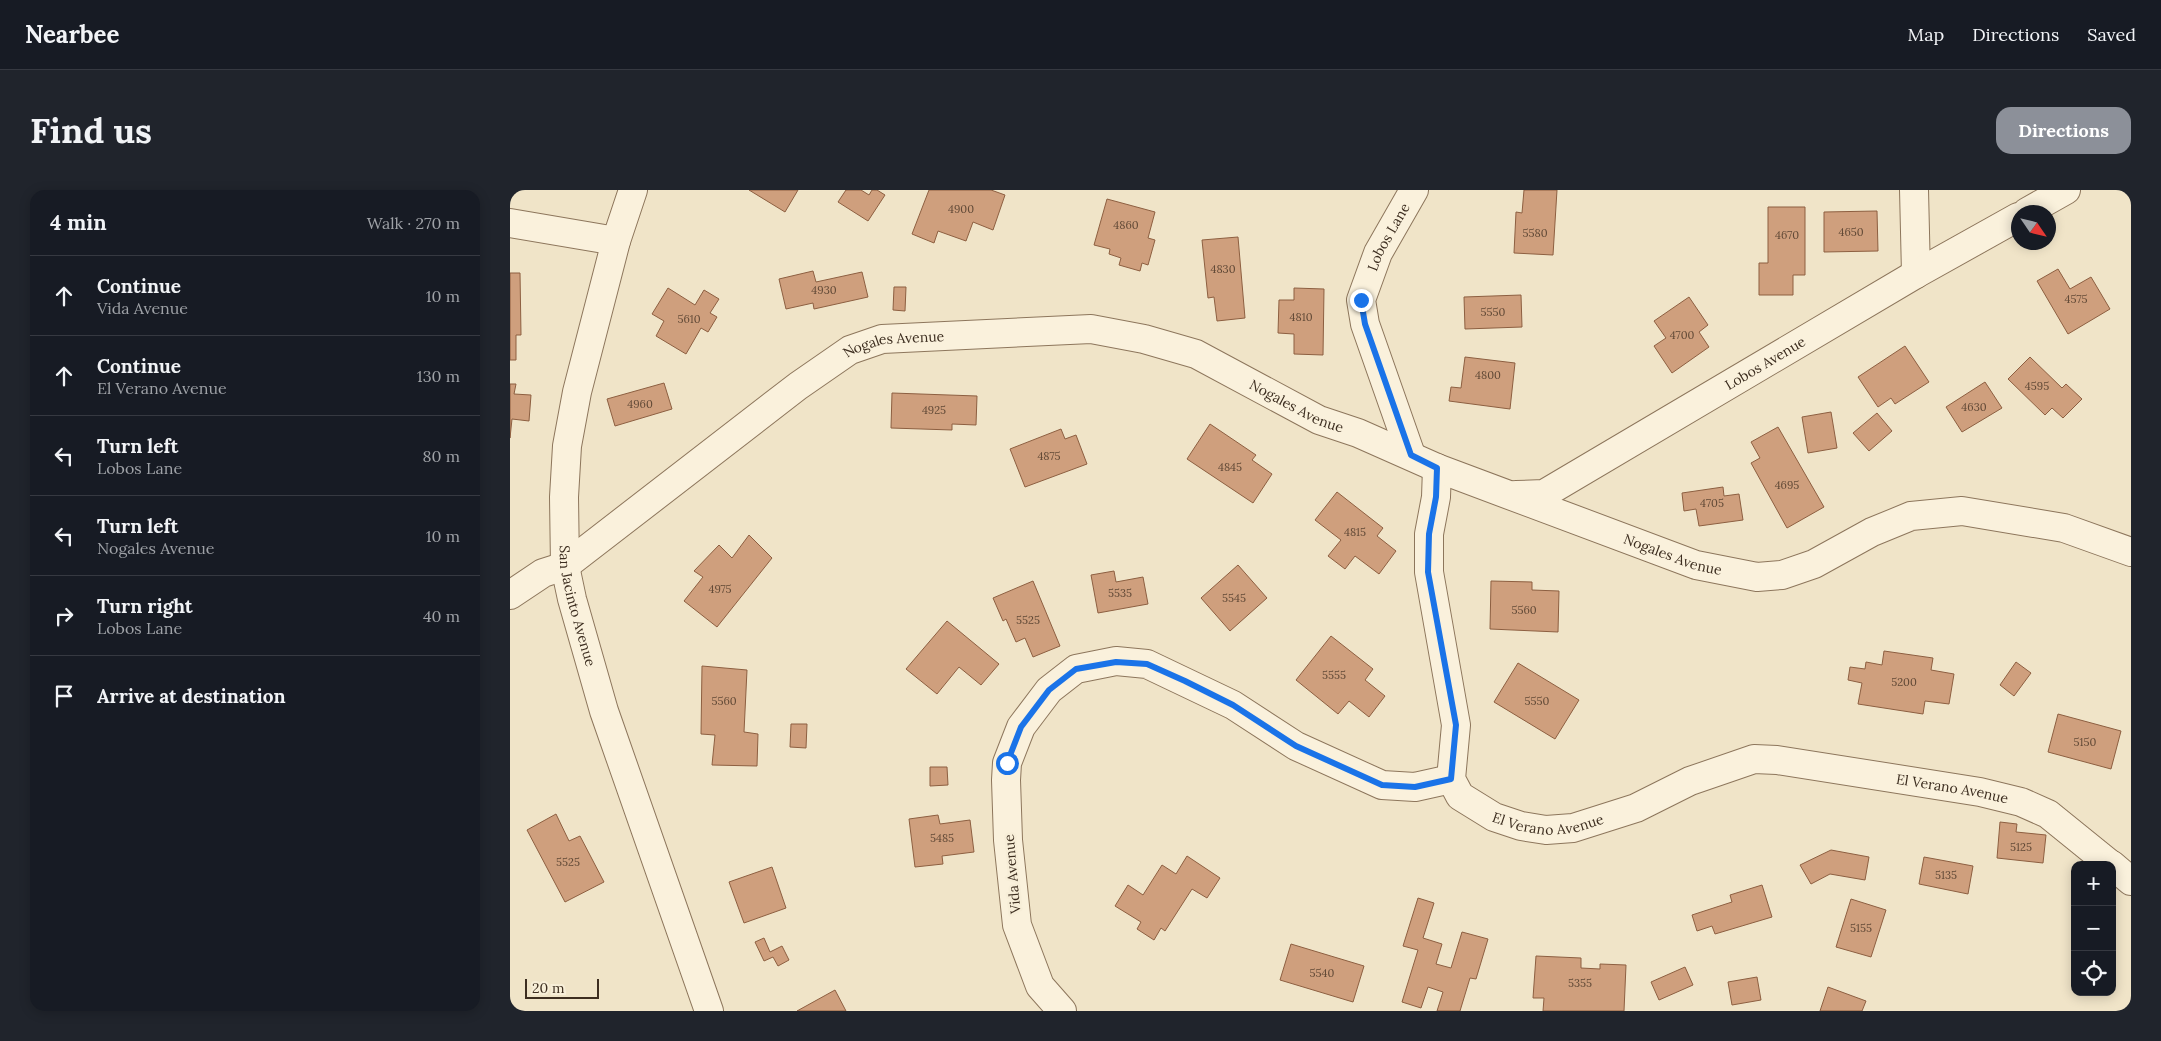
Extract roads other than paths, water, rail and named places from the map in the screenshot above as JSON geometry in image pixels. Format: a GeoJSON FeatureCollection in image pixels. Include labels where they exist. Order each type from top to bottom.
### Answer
{"type":"FeatureCollection","features":[{"type":"Feature","properties":{"kind":"street","name":"San Jacinto Avenue"},"geometry":{"type":"LineString","coordinates":[[633,190],[616,240],[585,355],[567,446],[564,497],[565,566],[572,599],[604,711],[709,1011]]}},
{"type":"Feature","properties":{"kind":"street","name":"Lobos Lane"},"geometry":{"type":"LineString","coordinates":[[1411,455],[1365,324],[1361,300],[1378,253],[1414,190]]}},
{"type":"Feature","properties":{"kind":"street"},"geometry":{"type":"LineString","coordinates":[[1914,190],[1916,274]]}},
{"type":"Feature","properties":{"kind":"street"},"geometry":{"type":"LineString","coordinates":[[2039,205],[2066,190]]}},
{"type":"Feature","properties":{"kind":"street","name":"Lobos Avenue"},"geometry":{"type":"LineString","coordinates":[[1510,495],[1544,494],[1916,274],[2011,221]]}},
{"type":"Feature","properties":{"kind":"street"},"geometry":{"type":"LineString","coordinates":[[510,223],[616,240]]}},
{"type":"Feature","properties":{"kind":"street","name":"Nogales Avenue"},"geometry":{"type":"LineString","coordinates":[[510,595],[543,573],[565,566],[798,386],[850,350],[882,339],[1091,329],[1144,339],[1196,354],[1319,420],[1358,433],[1437,468],[1696,565],[1757,577],[1782,575],[1814,564],[1872,532],[1911,516],[1962,511],[2064,528],[2131,552]]}},
{"type":"Feature","properties":{"kind":"street"},"geometry":{"type":"LineString","coordinates":[[1437,468],[1436,497],[1429,534],[1428,572],[1456,725],[1451,779]]}},
{"type":"Feature","properties":{"kind":"street","name":"Vida Avenue"},"geometry":{"type":"LineString","coordinates":[[1062,1011],[1040,986],[1017,925],[1008,840],[1006,780],[1007,763],[1021,727],[1049,690],[1076,669],[1116,662],[1147,664],[1233,705],[1296,746],[1382,785],[1415,787],[1451,779]]}},
{"type":"Feature","properties":{"kind":"street","name":"El Verano Avenue"},"geometry":{"type":"LineString","coordinates":[[1451,779],[1460,796],[1488,814],[1522,826],[1546,830],[1573,828],[1636,808],[1690,780],[1754,759],[1777,760],[1980,792],[2022,802],[2048,814],[2107,861]]}},
{"type":"Feature","properties":{"kind":"street","name":"El Verano Avenue"},"geometry":{"type":"LineString","coordinates":[[2116,868],[2131,880]]}}]}
